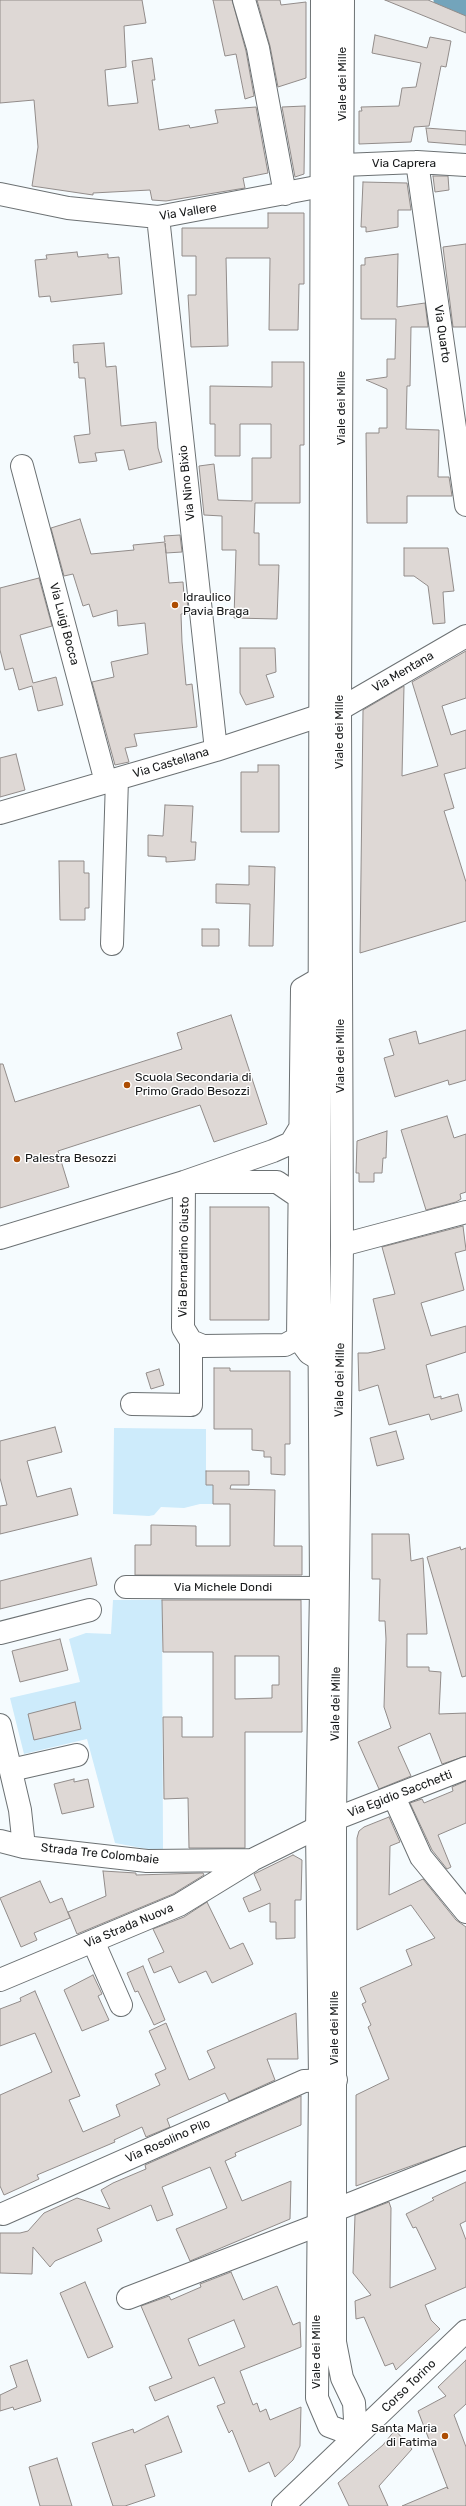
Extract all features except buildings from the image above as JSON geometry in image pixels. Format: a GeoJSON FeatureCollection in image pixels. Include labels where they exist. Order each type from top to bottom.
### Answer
{"type":"FeatureCollection","features":[{"type":"Feature","properties":{"kind":"main road"},"geometry":{"type":"LineString","coordinates":[[244,0],[258,48],[285,194]]}},
{"type":"Feature","properties":{"kind":"main road","name":"Viale dei Mille"},"geometry":{"type":"LineString","coordinates":[[322,0],[320,716],[342,1245],[326,1824]]}},
{"type":"Feature","properties":{"kind":"main road","name":"Viale dei Mille"},"geometry":{"type":"LineString","coordinates":[[328,2080],[318,2225],[317,2398],[329,2426],[356,2436],[354,2404],[342,2378],[335,2342],[335,2210],[328,2080],[319,1359],[340,708],[343,0]]}},
{"type":"Feature","properties":{"kind":"main road","name":"Via Caprera"},"geometry":{"type":"LineString","coordinates":[[343,165],[417,162],[466,165]]}},
{"type":"Feature","properties":{"kind":"main road","name":"Via Quarto"},"geometry":{"type":"LineString","coordinates":[[417,162],[466,505]]}},
{"type":"Feature","properties":{"kind":"main road"},"geometry":{"type":"LineString","coordinates":[[322,186],[343,165]]}},
{"type":"Feature","properties":{"kind":"main road","name":"Via Vallere"},"geometry":{"type":"LineString","coordinates":[[0,194],[68,208],[158,217],[322,186]]}},
{"type":"Feature","properties":{"kind":"main road","name":"Via Nino Bixio"},"geometry":{"type":"LineString","coordinates":[[158,217],[216,750]]}},
{"type":"Feature","properties":{"kind":"main road","name":"Via Luigi Bocca"},"geometry":{"type":"LineString","coordinates":[[22,466],[111,780],[112,944]]}},
{"type":"Feature","properties":{"kind":"main road","name":"Via Mentana"},"geometry":{"type":"LineString","coordinates":[[340,708],[466,636]]}},
{"type":"Feature","properties":{"kind":"main road","name":"Via Castellana"},"geometry":{"type":"LineString","coordinates":[[0,813],[216,750],[340,708]]}},
{"type":"Feature","properties":{"kind":"main road"},"geometry":{"type":"LineString","coordinates":[[319,1359],[309,1353],[298,1338],[302,990],[331,979]]}},
{"type":"Feature","properties":{"kind":"main road","name":"Via Bernardino Giusto"},"geometry":{"type":"LineString","coordinates":[[0,1238],[184,1182],[291,1143],[300,1128]]}},
{"type":"Feature","properties":{"kind":"main road","name":"Via Bernardino Giusto"},"geometry":{"type":"LineString","coordinates":[[184,1182],[277,1182],[299,1197]]}},
{"type":"Feature","properties":{"kind":"main road","name":"Via Bernardino Giusto"},"geometry":{"type":"LineString","coordinates":[[184,1182],[183,1328],[191,1341]]}},
{"type":"Feature","properties":{"kind":"main road"},"geometry":{"type":"LineString","coordinates":[[342,1245],[466,1212]]}},
{"type":"Feature","properties":{"kind":"main road"},"geometry":{"type":"LineString","coordinates":[[132,1404],[191,1405],[191,1341],[203,1346],[285,1346],[298,1338]]}},
{"type":"Feature","properties":{"kind":"main road","name":"Via Michele Dondi"},"geometry":{"type":"LineString","coordinates":[[126,1588],[321,1588]]}},
{"type":"Feature","properties":{"kind":"main road"},"geometry":{"type":"LineString","coordinates":[[0,1633],[90,1610]]}},
{"type":"Feature","properties":{"kind":"main road","name":"Strada Tre Colombaie"},"geometry":{"type":"LineString","coordinates":[[0,1725],[20,1810],[24,1846]]}},
{"type":"Feature","properties":{"kind":"main road"},"geometry":{"type":"LineString","coordinates":[[11,1770],[77,1755]]}},
{"type":"Feature","properties":{"kind":"main road","name":"Via Egidio Sacchetti"},"geometry":{"type":"LineString","coordinates":[[326,1824],[466,1768]]}},
{"type":"Feature","properties":{"kind":"main road"},"geometry":{"type":"LineString","coordinates":[[394,1797],[421,1857],[466,1912]]}},
{"type":"Feature","properties":{"kind":"main road","name":"Strada Tre Colombaie"},"geometry":{"type":"LineString","coordinates":[[0,1842],[147,1861],[252,1860],[326,1824]]}},
{"type":"Feature","properties":{"kind":"main road","name":"Via Strada Nuova"},"geometry":{"type":"LineString","coordinates":[[0,1980],[179,1905],[252,1860]]}},
{"type":"Feature","properties":{"kind":"main road"},"geometry":{"type":"LineString","coordinates":[[93,1941],[121,2005]]}},
{"type":"Feature","properties":{"kind":"main road","name":"Via Rosolino Pilo"},"geometry":{"type":"LineString","coordinates":[[4,2214],[304,2081],[328,2080]]}},
{"type":"Feature","properties":{"kind":"main road"},"geometry":{"type":"LineString","coordinates":[[335,2210],[466,2158]]}},
{"type":"Feature","properties":{"kind":"main road"},"geometry":{"type":"LineString","coordinates":[[128,2298],[318,2225]]}},
{"type":"Feature","properties":{"kind":"main road","name":"Corso Torino"},"geometry":{"type":"LineString","coordinates":[[283,2506],[466,2332]]}},
{"type":"Feature","properties":{"kind":"shaded area"},"geometry":{"type":"Polygon","coordinates":[[[114,1428],[206,1429],[206,1484],[213,1485],[213,1504],[200,1504],[184,1508],[161,1507],[154,1515],[149,1516],[113,1514],[114,1428]]]}},
{"type":"Feature","properties":{"kind":"shaded area"},"geometry":{"type":"Polygon","coordinates":[[[113,1600],[162,1600],[163,1852],[115,1843],[87,1739],[24,1754],[10,1698],[80,1682],[69,1639],[86,1633],[111,1634],[113,1600]]]}},
{"type":"Feature","properties":{"kind":"waterway"},"geometry":{"type":"LineString","coordinates":[[443,0],[466,9]]}},
{"type":"Feature","properties":{"kind":"place","name":"Idraulico Pavia Braga"},"geometry":{"type":"Point","coordinates":[175,605]}},
{"type":"Feature","properties":{"kind":"place","name":"Scuola Secondaria di Primo Grado Besozzi"},"geometry":{"type":"Point","coordinates":[127,1085]}},
{"type":"Feature","properties":{"kind":"place","name":"Palestra Besozzi"},"geometry":{"type":"Point","coordinates":[17,1159]}},
{"type":"Feature","properties":{"kind":"place","name":"Santa Maria di Fatima"},"geometry":{"type":"Point","coordinates":[445,2436]}}]}
